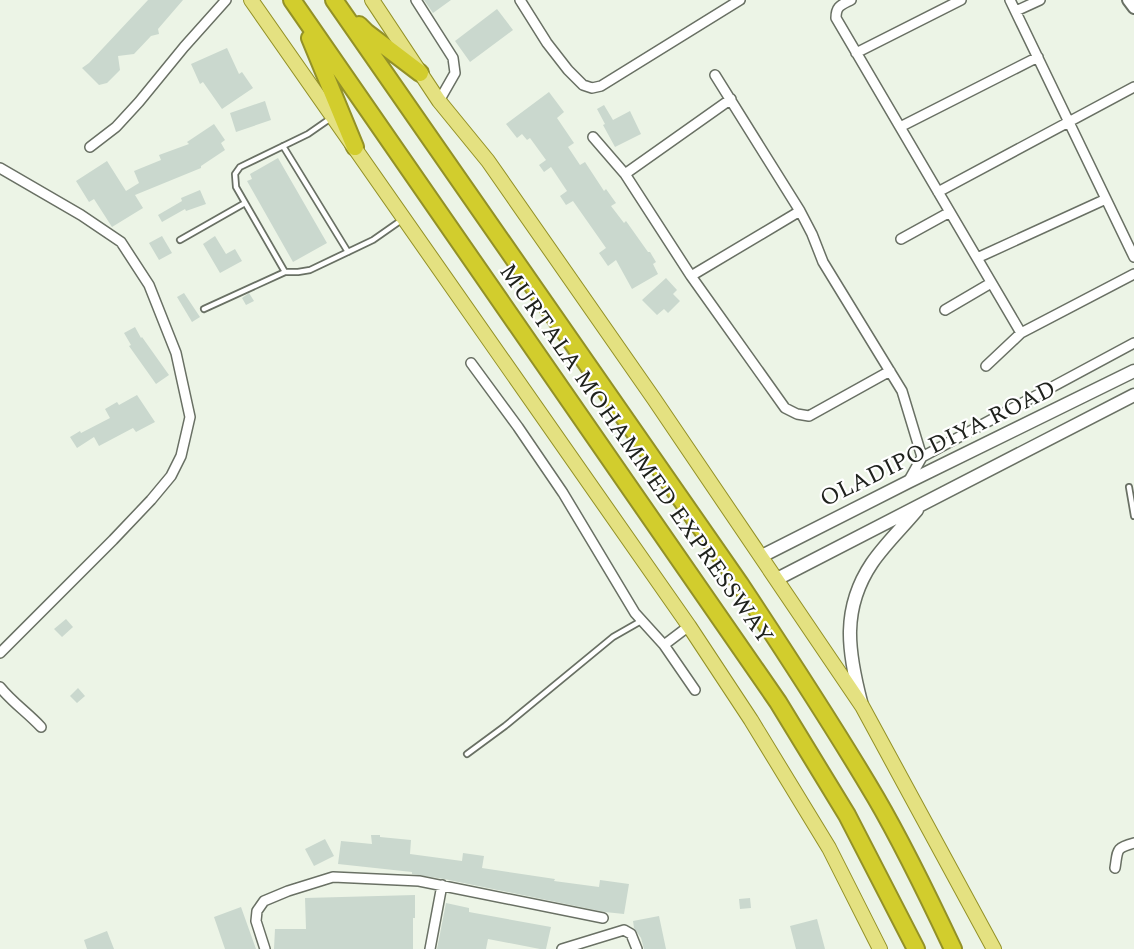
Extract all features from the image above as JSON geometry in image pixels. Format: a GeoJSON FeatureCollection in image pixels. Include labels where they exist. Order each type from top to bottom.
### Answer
{"type":"FeatureCollection","features":[{"type":"Feature","properties":{"kind":"highway"},"geometry":{"type":"LineString","coordinates":[[334,0],[366,32],[420,73]]}},
{"type":"Feature","properties":{"kind":"highway","name":"MURTALA MOHAMMED EXPRESSWAY"},"geometry":{"type":"LineString","coordinates":[[334,0],[740,584],[801,676],[877,800],[953,949]]}},
{"type":"Feature","properties":{"kind":"highway"},"geometry":{"type":"LineString","coordinates":[[295,3],[355,147]]}},
{"type":"Feature","properties":{"kind":"highway","name":"MURTALA MOHAMMED EXPRESSWAY"},"geometry":{"type":"LineString","coordinates":[[295,3],[778,702],[847,815],[916,949]]}},
{"type":"Feature","properties":{"kind":"main road"},"geometry":{"type":"LineString","coordinates":[[251,0],[689,626],[751,720],[829,848],[880,949]]}},
{"type":"Feature","properties":{"kind":"main road"},"geometry":{"type":"LineString","coordinates":[[372,0],[420,73],[488,161],[648,390],[862,706],[994,949]]}},
{"type":"Feature","properties":{"kind":"main road","name":"OLADIPO DIYA ROAD"},"geometry":{"type":"LineString","coordinates":[[762,556],[1134,371]]}},
{"type":"Feature","properties":{"kind":"main road","name":"OLADIPO DIYA ROAD"},"geometry":{"type":"LineString","coordinates":[[777,579],[1134,396]]}},
{"type":"Feature","properties":{"kind":"main road"},"geometry":{"type":"LineString","coordinates":[[862,706],[852,669],[850,624],[852,610],[859,588],[871,564],[922,505]]}},
{"type":"Feature","properties":{"kind":"street"},"geometry":{"type":"LineString","coordinates":[[90,147],[116,127],[226,0]]}},
{"type":"Feature","properties":{"kind":"street"},"geometry":{"type":"LineString","coordinates":[[416,0],[453,58],[455,73],[440,101]]}},
{"type":"Feature","properties":{"kind":"street"},"geometry":{"type":"LineString","coordinates":[[520,0],[547,43],[568,70],[583,85],[592,88],[602,86],[740,0]]}},
{"type":"Feature","properties":{"kind":"street"},"geometry":{"type":"LineString","coordinates":[[851,0],[840,6],[836,11],[836,18],[1021,333]]}},
{"type":"Feature","properties":{"kind":"street"},"geometry":{"type":"LineString","coordinates":[[856,53],[961,0]]}},
{"type":"Feature","properties":{"kind":"street"},"geometry":{"type":"LineString","coordinates":[[1010,0],[1106,199],[1131,244],[1134,257]]}},
{"type":"Feature","properties":{"kind":"street"},"geometry":{"type":"LineString","coordinates":[[1016,11],[1040,0]]}},
{"type":"Feature","properties":{"kind":"street"},"geometry":{"type":"LineString","coordinates":[[1128,0],[1134,8]]}},
{"type":"Feature","properties":{"kind":"street"},"geometry":{"type":"LineString","coordinates":[[900,127],[1038,57]]}},
{"type":"Feature","properties":{"kind":"street"},"geometry":{"type":"LineString","coordinates":[[715,75],[800,211],[813,234],[823,262],[902,391],[922,457]]}},
{"type":"Feature","properties":{"kind":"street"},"geometry":{"type":"LineString","coordinates":[[938,192],[1134,87]]}},
{"type":"Feature","properties":{"kind":"street"},"geometry":{"type":"LineString","coordinates":[[625,174],[731,99]]}},
{"type":"Feature","properties":{"kind":"street"},"geometry":{"type":"LineString","coordinates":[[593,137],[625,174],[691,276],[785,408],[797,414],[809,416],[890,371]]}},
{"type":"Feature","properties":{"kind":"street"},"geometry":{"type":"LineString","coordinates":[[0,168],[81,215],[122,242],[149,285],[176,353],[190,417],[181,456],[171,476],[113,540],[0,653]]}},
{"type":"Feature","properties":{"kind":"street"},"geometry":{"type":"LineString","coordinates":[[977,258],[1106,199]]}},
{"type":"Feature","properties":{"kind":"street"},"geometry":{"type":"LineString","coordinates":[[691,276],[800,211]]}},
{"type":"Feature","properties":{"kind":"street"},"geometry":{"type":"LineString","coordinates":[[901,239],[950,212]]}},
{"type":"Feature","properties":{"kind":"street"},"geometry":{"type":"LineString","coordinates":[[986,366],[1021,333],[1134,274]]}},
{"type":"Feature","properties":{"kind":"street"},"geometry":{"type":"LineString","coordinates":[[945,310],[991,283]]}},
{"type":"Feature","properties":{"kind":"street"},"geometry":{"type":"LineString","coordinates":[[908,482],[922,457],[1134,343]]}},
{"type":"Feature","properties":{"kind":"street"},"geometry":{"type":"LineString","coordinates":[[471,363],[563,493],[624,597],[641,621],[664,645],[695,690]]}},
{"type":"Feature","properties":{"kind":"street"},"geometry":{"type":"LineString","coordinates":[[664,645],[689,626]]}},
{"type":"Feature","properties":{"kind":"street"},"geometry":{"type":"LineString","coordinates":[[0,687],[41,727]]}},
{"type":"Feature","properties":{"kind":"street"},"geometry":{"type":"LineString","coordinates":[[1115,868],[1118,850],[1121,846],[1134,843]]}},
{"type":"Feature","properties":{"kind":"street"},"geometry":{"type":"LineString","coordinates":[[265,949],[256,921],[256,911],[264,901],[333,876],[418,881],[603,918]]}},
{"type":"Feature","properties":{"kind":"street"},"geometry":{"type":"LineString","coordinates":[[430,949],[442,885]]}},
{"type":"Feature","properties":{"kind":"street"},"geometry":{"type":"LineString","coordinates":[[561,949],[624,930],[631,934],[636,949]]}},
{"type":"Feature","properties":{"kind":"lane"},"geometry":{"type":"LineString","coordinates":[[285,272],[236,187],[235,174],[240,167],[308,134],[333,117]]}},
{"type":"Feature","properties":{"kind":"lane"},"geometry":{"type":"LineString","coordinates":[[283,146],[348,252]]}},
{"type":"Feature","properties":{"kind":"lane"},"geometry":{"type":"LineString","coordinates":[[180,240],[245,203]]}},
{"type":"Feature","properties":{"kind":"lane"},"geometry":{"type":"LineString","coordinates":[[204,309],[285,272],[298,273],[310,270],[373,240],[405,218]]}},
{"type":"Feature","properties":{"kind":"lane"},"geometry":{"type":"LineString","coordinates":[[1129,487],[1134,516]]}},
{"type":"Feature","properties":{"kind":"lane"},"geometry":{"type":"LineString","coordinates":[[468,754],[613,637],[641,621]]}},
{"type":"Feature","properties":{"kind":"building"},"geometry":{"type":"Polygon","coordinates":[[[148,0],[183,0],[158,29],[159,34],[151,36],[134,54],[118,56],[120,70],[107,83],[99,85],[82,68],[148,0]]]}},
{"type":"Feature","properties":{"kind":"building"},"geometry":{"type":"Polygon","coordinates":[[[424,0],[451,0],[433,13],[424,0]]]}},
{"type":"Feature","properties":{"kind":"building"},"geometry":{"type":"Polygon","coordinates":[[[497,9],[513,30],[470,62],[455,41],[497,9]]]}},
{"type":"Feature","properties":{"kind":"building"},"geometry":{"type":"Polygon","coordinates":[[[227,48],[239,74],[242,72],[253,88],[222,109],[203,82],[200,84],[191,64],[227,48]]]}},
{"type":"Feature","properties":{"kind":"building"},"geometry":{"type":"Polygon","coordinates":[[[549,92],[564,112],[557,118],[574,143],[568,147],[580,165],[585,162],[604,191],[606,189],[616,203],[611,206],[624,223],[626,221],[656,262],[653,264],[658,274],[632,289],[616,260],[608,266],[599,253],[606,248],[573,201],[566,205],[560,196],[567,191],[551,167],[544,172],[539,165],[546,160],[530,138],[527,140],[522,134],[517,138],[506,124],[549,92]]]}},
{"type":"Feature","properties":{"kind":"building"},"geometry":{"type":"Polygon","coordinates":[[[265,101],[271,120],[236,132],[230,113],[265,101]]]}},
{"type":"Feature","properties":{"kind":"building"},"geometry":{"type":"Polygon","coordinates":[[[604,105],[613,120],[630,111],[641,134],[615,147],[597,109],[604,105]]]}},
{"type":"Feature","properties":{"kind":"building"},"geometry":{"type":"Polygon","coordinates":[[[214,124],[225,140],[221,143],[225,150],[201,168],[135,195],[143,208],[112,227],[94,199],[89,202],[76,181],[107,161],[126,191],[139,183],[134,171],[161,160],[159,155],[189,144],[187,142],[214,124]]]}},
{"type":"Feature","properties":{"kind":"building"},"geometry":{"type":"Polygon","coordinates":[[[278,158],[327,243],[293,262],[247,181],[252,179],[250,174],[278,158]]]}},
{"type":"Feature","properties":{"kind":"building"},"geometry":{"type":"Polygon","coordinates":[[[200,190],[206,204],[186,211],[185,209],[162,222],[158,215],[182,201],[181,198],[200,190]]]}},
{"type":"Feature","properties":{"kind":"building"},"geometry":{"type":"Polygon","coordinates":[[[162,236],[172,253],[159,260],[149,243],[162,236]]]}},
{"type":"Feature","properties":{"kind":"building"},"geometry":{"type":"Polygon","coordinates":[[[215,236],[226,254],[235,249],[242,261],[220,273],[203,244],[215,236]]]}},
{"type":"Feature","properties":{"kind":"building"},"geometry":{"type":"Polygon","coordinates":[[[666,278],[677,290],[673,294],[680,301],[668,313],[664,309],[657,315],[642,300],[666,278]]]}},
{"type":"Feature","properties":{"kind":"building"},"geometry":{"type":"Polygon","coordinates":[[[184,293],[200,317],[192,322],[177,297],[184,293]]]}},
{"type":"Feature","properties":{"kind":"building"},"geometry":{"type":"Polygon","coordinates":[[[249,293],[254,301],[246,305],[242,298],[249,293]]]}},
{"type":"Feature","properties":{"kind":"building"},"geometry":{"type":"Polygon","coordinates":[[[135,327],[169,375],[156,384],[129,346],[131,345],[124,333],[135,327]]]}},
{"type":"Feature","properties":{"kind":"building"},"geometry":{"type":"Polygon","coordinates":[[[137,395],[155,422],[136,432],[133,428],[99,446],[94,437],[77,448],[70,437],[110,418],[105,409],[117,402],[119,405],[137,395]]]}},
{"type":"Feature","properties":{"kind":"building"},"geometry":{"type":"Polygon","coordinates":[[[66,619],[73,627],[62,637],[54,629],[66,619]]]}},
{"type":"Feature","properties":{"kind":"building"},"geometry":{"type":"Polygon","coordinates":[[[78,688],[85,696],[77,703],[70,696],[78,688]]]}},
{"type":"Feature","properties":{"kind":"building"},"geometry":{"type":"Polygon","coordinates":[[[371,835],[411,840],[410,854],[462,861],[463,853],[484,856],[482,868],[599,887],[600,880],[629,884],[624,914],[412,874],[412,872],[338,864],[341,841],[372,844],[371,835]]]}},
{"type":"Feature","properties":{"kind":"building"},"geometry":{"type":"Polygon","coordinates":[[[325,839],[334,856],[314,866],[305,849],[325,839]]]}},
{"type":"Feature","properties":{"kind":"building"},"geometry":{"type":"Polygon","coordinates":[[[415,895],[413,949],[274,949],[275,929],[306,929],[305,898],[415,895]]]}},
{"type":"Feature","properties":{"kind":"building"},"geometry":{"type":"Polygon","coordinates":[[[750,898],[751,908],[740,909],[739,899],[750,898]]]}},
{"type":"Feature","properties":{"kind":"building"},"geometry":{"type":"Polygon","coordinates":[[[446,903],[469,908],[469,912],[551,927],[546,949],[488,939],[486,949],[437,949],[446,903]]]}},
{"type":"Feature","properties":{"kind":"building"},"geometry":{"type":"Polygon","coordinates":[[[241,907],[256,949],[225,949],[214,917],[241,907]]]}},
{"type":"Feature","properties":{"kind":"building"},"geometry":{"type":"Polygon","coordinates":[[[659,916],[666,949],[644,949],[633,921],[659,916]]]}},
{"type":"Feature","properties":{"kind":"building"},"geometry":{"type":"Polygon","coordinates":[[[817,919],[825,949],[796,949],[790,926],[817,919]]]}},
{"type":"Feature","properties":{"kind":"building"},"geometry":{"type":"Polygon","coordinates":[[[107,931],[114,949],[87,949],[84,940],[107,931]]]}}]}
